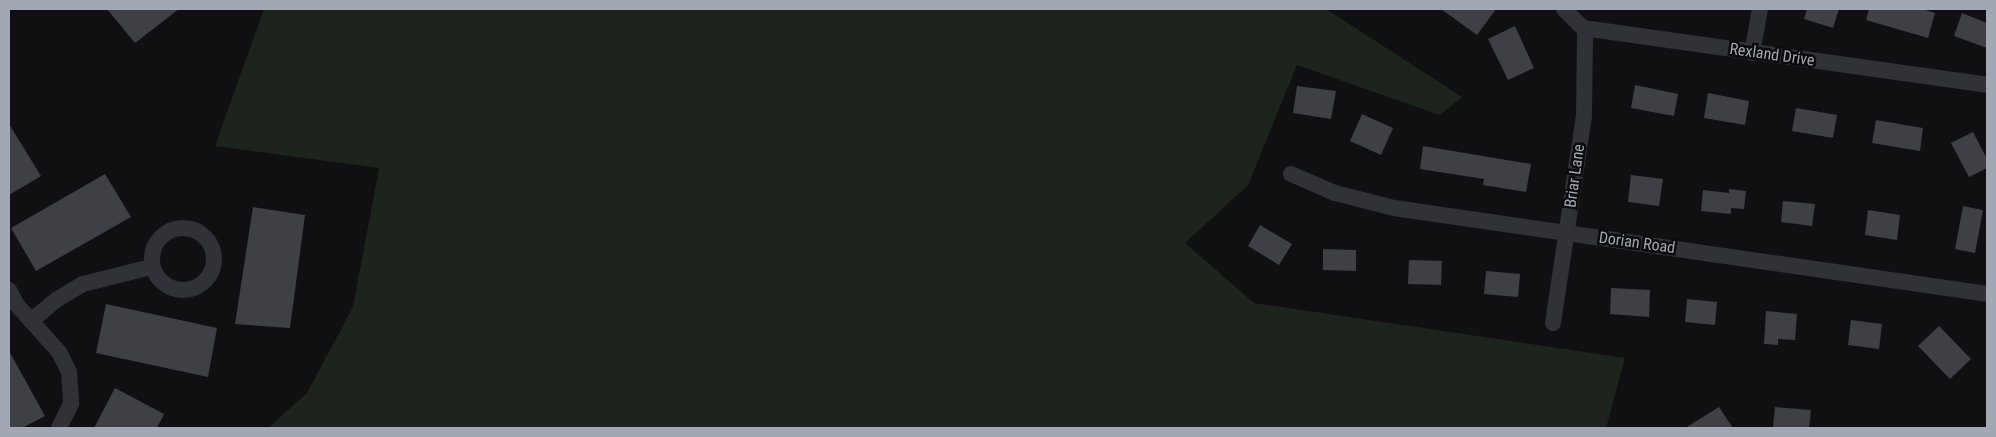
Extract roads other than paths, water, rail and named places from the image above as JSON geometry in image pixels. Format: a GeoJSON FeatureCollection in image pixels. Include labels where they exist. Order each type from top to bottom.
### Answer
{"type":"FeatureCollection","features":[{"type":"Feature","properties":{"kind":"street"},"geometry":{"type":"LineString","coordinates":[[1564,9],[1585,29]]}},
{"type":"Feature","properties":{"kind":"street"},"geometry":{"type":"LineString","coordinates":[[1752,53],[1760,9]]}},
{"type":"Feature","properties":{"kind":"street","name":"Rexland Drive"},"geometry":{"type":"LineString","coordinates":[[1585,29],[1987,85]]}},
{"type":"Feature","properties":{"kind":"street","name":"Briar Lane"},"geometry":{"type":"LineString","coordinates":[[1554,323],[1584,116],[1585,29]]}},
{"type":"Feature","properties":{"kind":"street","name":"Dorian Road"},"geometry":{"type":"LineString","coordinates":[[1291,174],[1335,193],[1394,208],[1987,294]]}},
{"type":"Feature","properties":{"kind":"street"},"geometry":{"type":"LineString","coordinates":[[32,321],[56,300],[84,284],[151,267]]}},
{"type":"Feature","properties":{"kind":"street"},"geometry":{"type":"LineString","coordinates":[[9,290],[32,321],[59,352],[69,372],[71,404],[59,428]]}}]}
